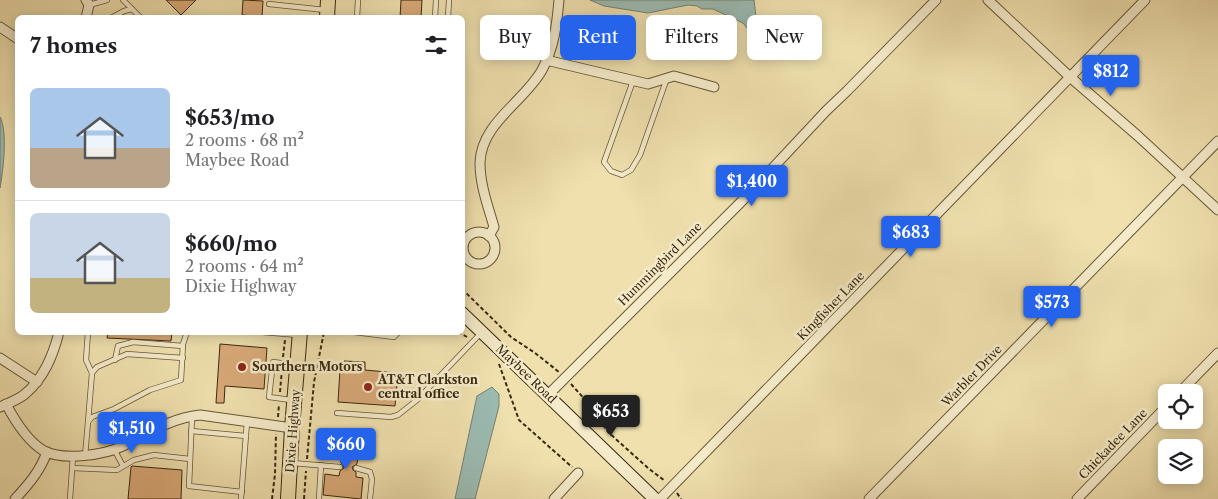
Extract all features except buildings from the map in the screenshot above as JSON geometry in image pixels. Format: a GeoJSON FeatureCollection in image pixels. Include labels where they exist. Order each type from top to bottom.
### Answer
{"type":"FeatureCollection","features":[{"type":"Feature","properties":{"kind":"main road","name":"Maybee Road"},"geometry":{"type":"LineString","coordinates":[[465,317],[478,337],[548,395],[655,499]]}},
{"type":"Feature","properties":{"kind":"main road","name":"Dixie Highway"},"geometry":{"type":"LineString","coordinates":[[288,499],[300,335]]}},
{"type":"Feature","properties":{"kind":"street"},"geometry":{"type":"LineString","coordinates":[[550,48],[556,31],[560,0]]}},
{"type":"Feature","properties":{"kind":"street","name":"Hummingbird Lane"},"geometry":{"type":"LineString","coordinates":[[548,395],[741,202],[826,111],[936,0]]}},
{"type":"Feature","properties":{"kind":"street"},"geometry":{"type":"LineString","coordinates":[[988,0],[1070,77],[1218,210]]}},
{"type":"Feature","properties":{"kind":"street","name":"Kingfisher Lane"},"geometry":{"type":"LineString","coordinates":[[660,499],[1145,0]]}},
{"type":"Feature","properties":{"kind":"street"},"geometry":{"type":"LineString","coordinates":[[86,15],[87,2]]}},
{"type":"Feature","properties":{"kind":"street"},"geometry":{"type":"LineString","coordinates":[[0,27],[15,38]]}},
{"type":"Feature","properties":{"kind":"street"},"geometry":{"type":"LineString","coordinates":[[489,236],[494,226],[482,183],[480,162],[484,145],[491,130],[526,93],[546,60],[648,84],[674,76],[714,87]]}},
{"type":"Feature","properties":{"kind":"street","name":"Warbler Drive"},"geometry":{"type":"LineString","coordinates":[[869,499],[1218,141]]}},
{"type":"Feature","properties":{"kind":"street"},"geometry":{"type":"LineString","coordinates":[[465,240],[471,234],[484,232],[493,240],[495,246],[491,258],[480,264],[466,264]]}},
{"type":"Feature","properties":{"kind":"street"},"geometry":{"type":"LineString","coordinates":[[58,335],[53,355],[37,382],[25,394],[3,406],[26,435],[44,451],[73,456],[95,455],[114,449],[172,421],[200,415],[292,428]]}},
{"type":"Feature","properties":{"kind":"street"},"geometry":{"type":"LineString","coordinates":[[1188,384],[1218,353]]}},
{"type":"Feature","properties":{"kind":"street"},"geometry":{"type":"LineString","coordinates":[[0,358],[37,382]]}},
{"type":"Feature","properties":{"kind":"street","name":"Chickadee Lane"},"geometry":{"type":"LineString","coordinates":[[1077,499],[1158,415]]}},
{"type":"Feature","properties":{"kind":"street"},"geometry":{"type":"LineString","coordinates":[[15,499],[42,467],[47,452]]}},
{"type":"Feature","properties":{"kind":"street"},"geometry":{"type":"LineString","coordinates":[[556,496],[578,473]]}},
{"type":"Feature","properties":{"kind":"lane"},"geometry":{"type":"LineString","coordinates":[[87,2],[107,0]]}},
{"type":"Feature","properties":{"kind":"lane"},"geometry":{"type":"LineString","coordinates":[[123,0],[138,15]]}},
{"type":"Feature","properties":{"kind":"lane"},"geometry":{"type":"LineString","coordinates":[[357,15],[358,0]]}},
{"type":"Feature","properties":{"kind":"lane"},"geometry":{"type":"LineString","coordinates":[[435,15],[436,0]]}},
{"type":"Feature","properties":{"kind":"lane"},"geometry":{"type":"LineString","coordinates":[[448,15],[449,0]]}},
{"type":"Feature","properties":{"kind":"lane"},"geometry":{"type":"LineString","coordinates":[[269,4],[328,9]]}},
{"type":"Feature","properties":{"kind":"lane"},"geometry":{"type":"LineString","coordinates":[[117,15],[132,9]]}},
{"type":"Feature","properties":{"kind":"lane"},"geometry":{"type":"LineString","coordinates":[[633,81],[604,162],[611,171],[622,175],[631,170],[640,155],[668,78]]}},
{"type":"Feature","properties":{"kind":"lane"},"geometry":{"type":"LineString","coordinates":[[85,456],[92,373],[86,360],[88,335]]}},
{"type":"Feature","properties":{"kind":"lane"},"geometry":{"type":"LineString","coordinates":[[88,422],[92,417],[114,409],[150,390],[181,380],[183,346],[186,335]]}},
{"type":"Feature","properties":{"kind":"lane"},"geometry":{"type":"LineString","coordinates":[[378,335],[394,337],[396,335]]}},
{"type":"Feature","properties":{"kind":"lane"},"geometry":{"type":"LineString","coordinates":[[337,412],[390,417],[398,415],[417,400],[478,337]]}},
{"type":"Feature","properties":{"kind":"lane"},"geometry":{"type":"LineString","coordinates":[[115,360],[118,346],[126,343],[183,346]]}},
{"type":"Feature","properties":{"kind":"lane"},"geometry":{"type":"LineString","coordinates":[[92,373],[97,366],[127,354],[182,358]]}},
{"type":"Feature","properties":{"kind":"lane"},"geometry":{"type":"LineString","coordinates":[[294,401],[269,397],[273,362],[297,365]]}},
{"type":"Feature","properties":{"kind":"lane"},"geometry":{"type":"LineString","coordinates":[[192,416],[189,486],[242,492]]}},
{"type":"Feature","properties":{"kind":"lane"},"geometry":{"type":"LineString","coordinates":[[241,499],[247,422]]}},
{"type":"Feature","properties":{"kind":"lane"},"geometry":{"type":"LineString","coordinates":[[192,430],[246,436]]}},
{"type":"Feature","properties":{"kind":"lane"},"geometry":{"type":"LineString","coordinates":[[114,449],[123,466]]}},
{"type":"Feature","properties":{"kind":"lane"},"geometry":{"type":"LineString","coordinates":[[73,468],[117,470],[134,460],[154,455],[190,459]]}},
{"type":"Feature","properties":{"kind":"lane"},"geometry":{"type":"LineString","coordinates":[[70,499],[73,456]]}},
{"type":"Feature","properties":{"kind":"lane"},"geometry":{"type":"LineString","coordinates":[[290,462],[340,467]]}},
{"type":"Feature","properties":{"kind":"lane"},"geometry":{"type":"LineString","coordinates":[[318,499],[321,466]]}},
{"type":"Feature","properties":{"kind":"lane"},"geometry":{"type":"LineString","coordinates":[[356,468],[370,472],[372,479],[370,499]]}},
{"type":"Feature","properties":{"kind":"path"},"geometry":{"type":"LineString","coordinates":[[465,292],[511,337],[535,353],[565,378],[588,402],[608,432],[648,468],[672,486],[681,499]]}},
{"type":"Feature","properties":{"kind":"path"},"geometry":{"type":"LineString","coordinates":[[465,334],[478,337]]}},
{"type":"Feature","properties":{"kind":"path"},"geometry":{"type":"LineString","coordinates":[[304,499],[311,403],[323,335]]}},
{"type":"Feature","properties":{"kind":"path"},"geometry":{"type":"LineString","coordinates":[[272,499],[285,342]]}},
{"type":"Feature","properties":{"kind":"path"},"geometry":{"type":"LineString","coordinates":[[499,362],[519,420],[578,473]]}},
{"type":"Feature","properties":{"kind":"water"},"geometry":{"type":"Polygon","coordinates":[[[590,0],[754,0],[756,15],[747,15],[747,28],[737,20],[737,15],[726,15],[713,9],[702,9],[697,6],[688,5],[648,13],[604,6],[590,0]]]}},
{"type":"Feature","properties":{"kind":"water"},"geometry":{"type":"Polygon","coordinates":[[[0,117],[4,141],[0,188],[0,117]]]}},
{"type":"Feature","properties":{"kind":"water"},"geometry":{"type":"Polygon","coordinates":[[[492,387],[499,394],[499,406],[475,499],[455,499],[477,396],[492,387]]]}},
{"type":"Feature","properties":{"kind":"place","name":"Sourthern Motors"},"geometry":{"type":"Point","coordinates":[242,367]}},
{"type":"Feature","properties":{"kind":"place","name":"AT&T Clarkston central office"},"geometry":{"type":"Point","coordinates":[368,387]}}]}
